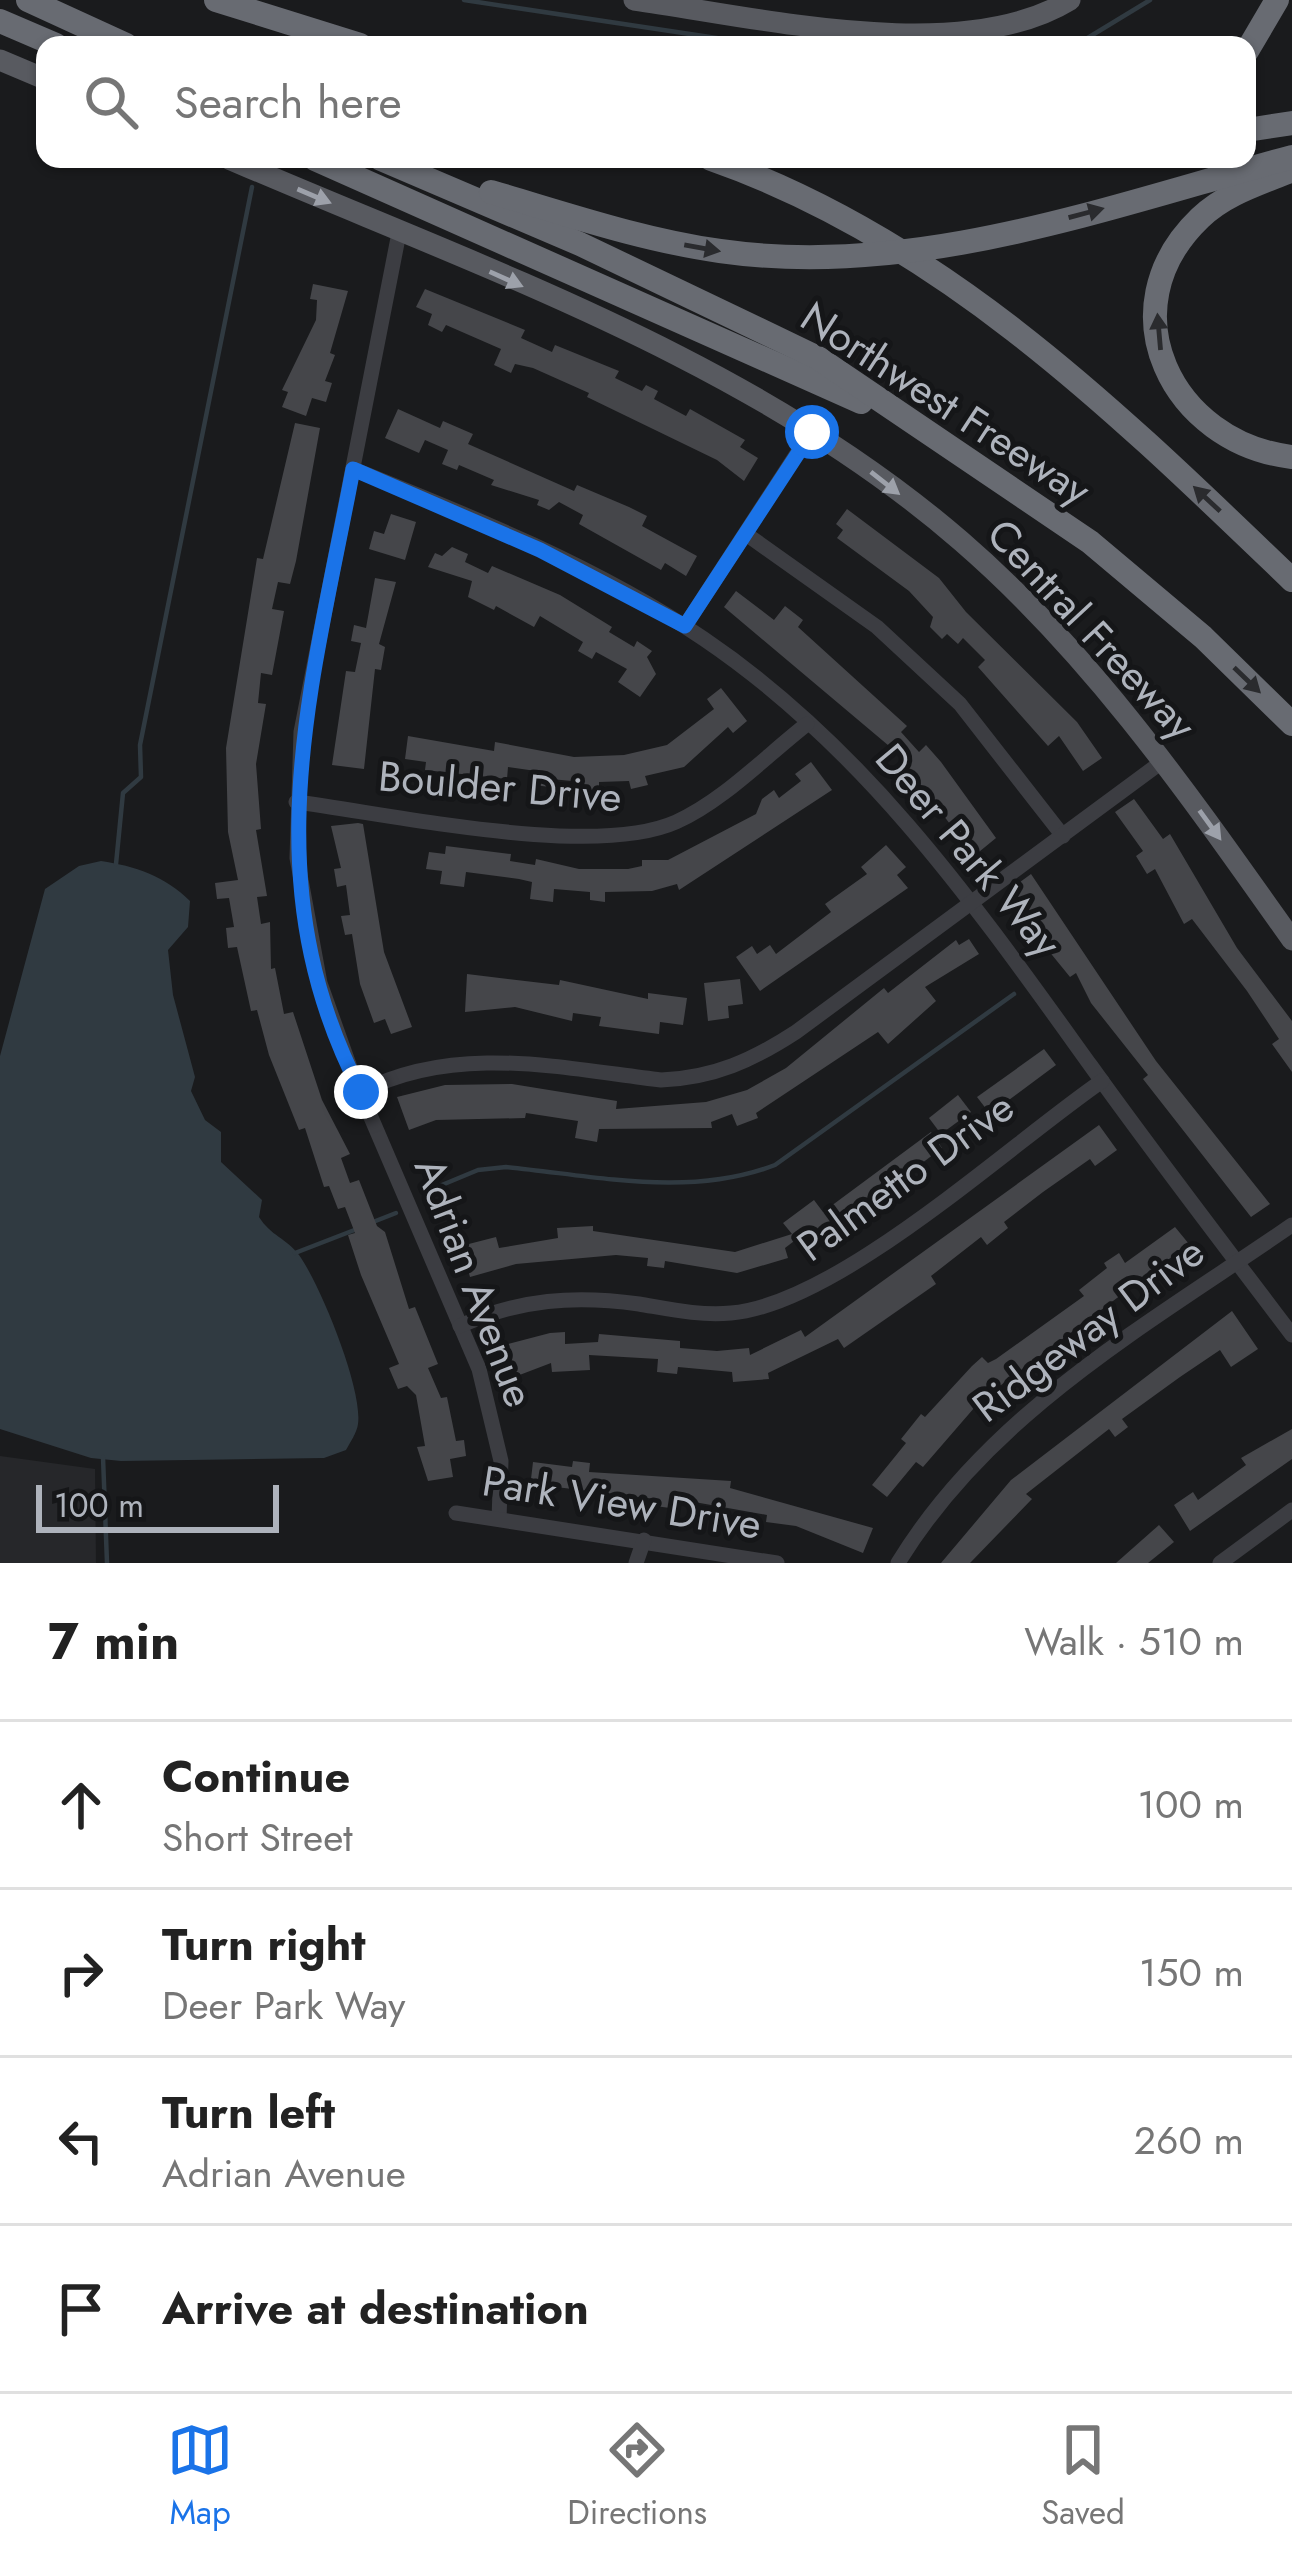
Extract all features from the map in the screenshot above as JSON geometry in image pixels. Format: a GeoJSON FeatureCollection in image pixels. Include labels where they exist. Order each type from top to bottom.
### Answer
{"type":"FeatureCollection","features":[{"type":"Feature","properties":{"kind":"highway"},"geometry":{"type":"LineString","coordinates":[[28,0],[106,36]]}},
{"type":"Feature","properties":{"kind":"highway"},"geometry":{"type":"LineString","coordinates":[[216,0],[332,36]]}},
{"type":"Feature","properties":{"kind":"highway"},"geometry":{"type":"LineString","coordinates":[[1256,36],[1277,0]]}},
{"type":"Feature","properties":{"kind":"highway"},"geometry":{"type":"LineString","coordinates":[[0,20],[36,36]]}},
{"type":"Feature","properties":{"kind":"highway"},"geometry":{"type":"LineString","coordinates":[[1256,129],[1292,123]]}},
{"type":"Feature","properties":{"kind":"highway"},"geometry":{"type":"LineString","coordinates":[[1256,167],[1292,157]]}},
{"type":"Feature","properties":{"kind":"highway"},"geometry":{"type":"LineString","coordinates":[[336,168],[811,376],[1002,478]]}},
{"type":"Feature","properties":{"kind":"highway","name":"Northwest Freeway"},"geometry":{"type":"LineString","coordinates":[[401,168],[818,358],[1002,478],[1187,623],[1292,724]]}},
{"type":"Feature","properties":{"kind":"highway"},"geometry":{"type":"LineString","coordinates":[[409,168],[664,241],[819,258],[945,247],[1004,235],[1251,168]]}},
{"type":"Feature","properties":{"kind":"highway","name":"Northwest Freeway"},"geometry":{"type":"LineString","coordinates":[[732,168],[824,207],[969,294],[1105,403],[1292,580]]}},
{"type":"Feature","properties":{"kind":"highway"},"geometry":{"type":"LineString","coordinates":[[1292,170],[1234,194],[1201,217],[1169,260],[1156,317],[1168,375],[1187,407],[1244,446],[1292,457]]}},
{"type":"Feature","properties":{"kind":"main road"},"geometry":{"type":"LineString","coordinates":[[634,0],[919,35],[980,32],[1048,14],[1070,0]]}},
{"type":"Feature","properties":{"kind":"main road"},"geometry":{"type":"LineString","coordinates":[[0,59],[36,75]]}},
{"type":"Feature","properties":{"kind":"main road","name":"Central Freeway"},"geometry":{"type":"LineString","coordinates":[[250,168],[698,363],[812,432],[961,541],[1081,662],[1163,761],[1292,940]]}},
{"type":"Feature","properties":{"kind":"street","name":"Adrian Avenue"},"geometry":{"type":"LineString","coordinates":[[399,232],[301,732],[296,802],[304,915],[320,983],[361,1092],[460,1326],[494,1420],[501,1461],[499,1519]]}},
{"type":"Feature","properties":{"kind":"street"},"geometry":{"type":"LineString","coordinates":[[685,626],[812,432]]}},
{"type":"Feature","properties":{"kind":"street","name":"Deer Park Way"},"geometry":{"type":"LineString","coordinates":[[353,469],[540,550],[685,626],[807,724],[894,806],[973,900],[1292,1335]]}},
{"type":"Feature","properties":{"kind":"street"},"geometry":{"type":"LineString","coordinates":[[746,533],[877,627],[960,704],[1063,836]]}},
{"type":"Feature","properties":{"kind":"street","name":"Boulder Drive"},"geometry":{"type":"LineString","coordinates":[[296,802],[556,836],[634,836],[681,820],[807,724]]}},
{"type":"Feature","properties":{"kind":"street"},"geometry":{"type":"LineString","coordinates":[[361,1092],[407,1072],[467,1062],[662,1080],[720,1072],[796,1032],[1163,761]]}},
{"type":"Feature","properties":{"kind":"street","name":"Palmetto Drive"},"geometry":{"type":"LineString","coordinates":[[460,1326],[528,1302],[607,1300],[731,1313],[797,1296],[870,1252],[1102,1081]]}},
{"type":"Feature","properties":{"kind":"street","name":"Ridgeway Drive"},"geometry":{"type":"LineString","coordinates":[[898,1563],[950,1489],[995,1441],[1091,1363],[1292,1225]]}},
{"type":"Feature","properties":{"kind":"street"},"geometry":{"type":"LineString","coordinates":[[1220,1563],[1292,1510]]}},
{"type":"Feature","properties":{"kind":"street","name":"Park View Drive"},"geometry":{"type":"LineString","coordinates":[[456,1513],[777,1563]]}},
{"type":"Feature","properties":{"kind":"street"},"geometry":{"type":"LineString","coordinates":[[636,1563],[644,1540]]}},
{"type":"Feature","properties":{"kind":"shaded area"},"geometry":{"type":"Polygon","coordinates":[[[101,861],[149,874],[190,901],[188,927],[168,950],[173,995],[195,1077],[191,1091],[205,1120],[221,1132],[221,1162],[262,1200],[259,1217],[299,1255],[328,1312],[358,1408],[357,1427],[346,1450],[324,1458],[121,1461],[91,1458],[0,1429],[0,1056],[45,889],[79,866],[101,861]]]}},
{"type":"Feature","properties":{"kind":"shaded area"},"geometry":{"type":"Polygon","coordinates":[[[0,1456],[95,1469],[96,1563],[0,1563],[0,1456]]]}},
{"type":"Feature","properties":{"kind":"building"},"geometry":{"type":"Polygon","coordinates":[[[313,284],[348,291],[330,353],[335,355],[325,381],[332,383],[326,402],[312,398],[306,416],[282,407],[288,392],[282,390],[316,320],[317,300],[310,299],[313,284]]]}},
{"type":"Feature","properties":{"kind":"building"},"geometry":{"type":"Polygon","coordinates":[[[425,289],[525,330],[521,338],[552,352],[555,345],[619,371],[615,378],[642,391],[646,385],[658,391],[654,399],[686,416],[690,409],[745,440],[740,447],[758,458],[744,481],[717,460],[587,397],[589,393],[533,368],[515,364],[511,373],[494,365],[501,349],[446,325],[442,332],[428,325],[432,314],[416,307],[425,289]]]}},
{"type":"Feature","properties":{"kind":"building"},"geometry":{"type":"Polygon","coordinates":[[[398,409],[440,428],[443,421],[473,434],[468,444],[574,491],[577,485],[629,507],[647,516],[642,526],[697,556],[686,576],[665,563],[661,570],[579,524],[583,515],[559,502],[549,510],[537,505],[539,500],[491,485],[494,480],[459,465],[457,470],[442,464],[448,450],[425,440],[419,453],[385,438],[398,409]]]}},
{"type":"Feature","properties":{"kind":"building"},"geometry":{"type":"Polygon","coordinates":[[[295,423],[320,428],[290,584],[278,582],[272,609],[284,611],[272,675],[261,673],[258,703],[266,704],[256,764],[261,829],[256,830],[267,896],[257,897],[261,924],[270,922],[271,969],[275,968],[284,1014],[293,1012],[322,1100],[350,1154],[341,1158],[350,1183],[359,1180],[377,1226],[385,1232],[409,1309],[415,1307],[438,1364],[428,1368],[441,1398],[447,1397],[456,1441],[464,1440],[466,1456],[450,1459],[453,1477],[428,1481],[417,1447],[425,1446],[416,1395],[407,1386],[398,1389],[389,1368],[399,1364],[361,1275],[348,1235],[355,1233],[345,1207],[338,1209],[329,1186],[324,1187],[305,1128],[299,1130],[257,1010],[251,1011],[237,947],[228,948],[226,928],[234,927],[229,898],[217,899],[215,883],[238,880],[228,832],[226,748],[257,558],[263,559],[295,423]]]}},
{"type":"Feature","properties":{"kind":"building"},"geometry":{"type":"Polygon","coordinates":[[[847,509],[939,578],[966,612],[1077,722],[1102,758],[1083,771],[1059,736],[1048,746],[978,667],[985,660],[963,638],[958,644],[947,634],[942,639],[930,627],[933,617],[909,591],[837,538],[843,530],[836,524],[847,509]]]}},
{"type":"Feature","properties":{"kind":"building"},"geometry":{"type":"Polygon","coordinates":[[[391,514],[416,522],[405,560],[369,549],[374,531],[384,534],[391,514]]]}},
{"type":"Feature","properties":{"kind":"building"},"geometry":{"type":"Polygon","coordinates":[[[452,547],[468,554],[465,562],[488,573],[492,566],[560,595],[612,627],[609,632],[634,647],[637,641],[652,651],[647,657],[656,674],[640,697],[618,682],[627,669],[596,652],[592,659],[578,651],[583,642],[540,616],[534,627],[496,606],[494,610],[468,597],[472,581],[428,567],[435,553],[442,556],[452,547]]]}},
{"type":"Feature","properties":{"kind":"building"},"geometry":{"type":"Polygon","coordinates":[[[375,578],[396,582],[379,644],[385,647],[381,670],[375,669],[364,769],[332,765],[346,671],[355,672],[361,643],[351,641],[354,625],[366,628],[375,578]]]}},
{"type":"Feature","properties":{"kind":"building"},"geometry":{"type":"Polygon","coordinates":[[[736,591],[774,620],[785,606],[803,620],[798,627],[907,726],[901,732],[919,752],[926,745],[996,838],[974,856],[895,751],[724,607],[736,591]]]}},
{"type":"Feature","properties":{"kind":"building"},"geometry":{"type":"Polygon","coordinates":[[[721,688],[747,721],[733,733],[728,727],[684,767],[645,776],[648,785],[631,789],[629,781],[599,782],[599,790],[582,791],[582,782],[551,779],[550,787],[534,785],[536,771],[508,767],[507,779],[425,770],[426,762],[405,759],[408,736],[494,751],[495,742],[574,757],[624,755],[667,745],[714,709],[707,699],[721,688]]]}},
{"type":"Feature","properties":{"kind":"building"},"geometry":{"type":"Polygon","coordinates":[[[811,762],[832,790],[679,890],[677,884],[652,891],[605,892],[605,902],[590,900],[590,892],[554,889],[553,902],[530,899],[532,882],[466,872],[464,887],[440,884],[442,871],[426,869],[429,852],[445,854],[446,846],[511,854],[510,861],[535,865],[536,859],[579,869],[628,869],[642,866],[642,860],[668,860],[756,814],[762,799],[774,790],[779,798],[801,781],[795,774],[811,762]]]}},
{"type":"Feature","properties":{"kind":"building"},"geometry":{"type":"Polygon","coordinates":[[[1134,799],[1163,839],[1170,834],[1237,948],[1292,1021],[1292,1072],[1272,1044],[1279,1039],[1247,991],[1192,919],[1184,924],[1155,869],[1147,874],[1136,856],[1143,851],[1115,812],[1134,799]]]}},
{"type":"Feature","properties":{"kind":"building"},"geometry":{"type":"Polygon","coordinates":[[[363,824],[384,952],[412,1027],[391,1034],[385,1019],[374,1023],[360,984],[352,934],[345,935],[341,916],[350,915],[346,885],[337,887],[334,869],[341,868],[331,826],[363,824]]]}},
{"type":"Feature","properties":{"kind":"building"},"geometry":{"type":"Polygon","coordinates":[[[886,845],[906,867],[897,875],[908,888],[760,991],[736,957],[752,946],[757,954],[770,945],[776,954],[831,912],[825,904],[867,874],[861,867],[886,845]]]}},
{"type":"Feature","properties":{"kind":"building"},"geometry":{"type":"Polygon","coordinates":[[[1031,874],[1156,1061],[1270,1204],[1251,1217],[1143,1079],[1148,1075],[1091,1003],[1076,973],[1070,977],[1039,939],[1009,890],[1031,874]]]}},
{"type":"Feature","properties":{"kind":"building"},"geometry":{"type":"Polygon","coordinates":[[[969,939],[979,954],[925,987],[936,1001],[888,1044],[878,1032],[756,1113],[758,1118],[737,1126],[732,1114],[711,1122],[712,1128],[599,1129],[597,1142],[575,1138],[578,1121],[526,1113],[525,1118],[436,1120],[409,1130],[397,1097],[445,1085],[512,1084],[617,1101],[616,1109],[706,1102],[747,1090],[786,1068],[884,988],[888,993],[956,940],[959,945],[969,939]]]}},
{"type":"Feature","properties":{"kind":"building"},"geometry":{"type":"Polygon","coordinates":[[[467,974],[559,985],[560,980],[648,999],[648,993],[687,998],[683,1025],[660,1022],[659,1034],[599,1026],[601,1017],[573,1013],[572,1021],[515,1007],[465,1012],[467,974]]]}},
{"type":"Feature","properties":{"kind":"building"},"geometry":{"type":"Polygon","coordinates":[[[740,979],[743,1004],[728,1006],[729,1018],[708,1021],[704,983],[740,979]]]}},
{"type":"Feature","properties":{"kind":"building"},"geometry":{"type":"Polygon","coordinates":[[[1044,1049],[1056,1065],[990,1114],[977,1097],[1044,1049]]]}},
{"type":"Feature","properties":{"kind":"building"},"geometry":{"type":"Polygon","coordinates":[[[958,1095],[971,1112],[941,1134],[929,1118],[958,1095]]]}},
{"type":"Feature","properties":{"kind":"building"},"geometry":{"type":"Polygon","coordinates":[[[1099,1125],[1117,1150],[1095,1166],[1090,1159],[1043,1192],[1004,1222],[1008,1228],[987,1245],[981,1237],[931,1276],[936,1284],[844,1348],[838,1339],[768,1373],[769,1379],[733,1382],[732,1372],[678,1367],[677,1374],[657,1372],[658,1359],[589,1355],[590,1370],[552,1372],[551,1363],[509,1379],[497,1347],[550,1333],[565,1332],[565,1344],[598,1342],[599,1334],[680,1341],[680,1348],[749,1348],[750,1355],[801,1330],[805,1337],[1099,1125]]]}},
{"type":"Feature","properties":{"kind":"building"},"geometry":{"type":"Polygon","coordinates":[[[931,1132],[942,1148],[815,1244],[806,1232],[785,1248],[788,1258],[737,1273],[665,1261],[664,1268],[647,1266],[648,1258],[616,1255],[516,1264],[470,1277],[461,1246],[496,1237],[499,1248],[558,1238],[557,1228],[593,1226],[593,1231],[735,1252],[792,1234],[783,1223],[814,1200],[823,1212],[931,1132]]]}},
{"type":"Feature","properties":{"kind":"building"},"geometry":{"type":"Polygon","coordinates":[[[1175,1227],[1189,1244],[981,1400],[923,1467],[916,1462],[887,1497],[872,1485],[906,1443],[901,1439],[921,1414],[925,1417],[982,1357],[988,1363],[996,1359],[1084,1296],[1079,1290],[1107,1268],[1104,1263],[1119,1253],[1125,1263],[1175,1227]]]}},
{"type":"Feature","properties":{"kind":"building"},"geometry":{"type":"Polygon","coordinates":[[[1232,1311],[1258,1349],[1231,1367],[1220,1350],[1180,1377],[1122,1419],[1128,1427],[1115,1437],[1109,1429],[1026,1494],[1032,1499],[970,1563],[941,1563],[1011,1480],[1232,1311]]]}},
{"type":"Feature","properties":{"kind":"building"},"geometry":{"type":"Polygon","coordinates":[[[1292,1429],[1292,1459],[1190,1531],[1174,1505],[1193,1492],[1198,1500],[1246,1465],[1241,1458],[1292,1429]]]}},
{"type":"Feature","properties":{"kind":"building"},"geometry":{"type":"Polygon","coordinates":[[[573,1461],[590,1463],[589,1472],[731,1481],[730,1488],[873,1528],[863,1553],[796,1526],[766,1522],[767,1515],[672,1498],[670,1508],[655,1506],[656,1499],[539,1485],[539,1480],[531,1479],[533,1462],[572,1467],[573,1461]]]}},
{"type":"Feature","properties":{"kind":"building"},"geometry":{"type":"Polygon","coordinates":[[[1159,1525],[1174,1542],[1148,1563],[1116,1563],[1159,1525]]]}},
{"type":"Feature","properties":{"kind":"waterway"},"geometry":{"type":"LineString","coordinates":[[464,0],[703,36]]}},
{"type":"Feature","properties":{"kind":"waterway"},"geometry":{"type":"LineString","coordinates":[[1091,36],[1150,0]]}},
{"type":"Feature","properties":{"kind":"waterway"},"geometry":{"type":"LineString","coordinates":[[116,864],[123,793],[141,777],[140,745],[252,187]]}},
{"type":"Feature","properties":{"kind":"waterway"},"geometry":{"type":"LineString","coordinates":[[425,1192],[478,1170],[506,1167],[676,1183],[742,1175],[775,1165],[1014,994]]}},
{"type":"Feature","properties":{"kind":"waterway"},"geometry":{"type":"LineString","coordinates":[[373,1222],[396,1213]]}},
{"type":"Feature","properties":{"kind":"waterway"},"geometry":{"type":"LineString","coordinates":[[295,1253],[357,1229]]}},
{"type":"Feature","properties":{"kind":"waterway"},"geometry":{"type":"LineString","coordinates":[[103,1457],[107,1563]]}},
{"type":"Feature","properties":{"kind":"route"},"geometry":{"type":"LineString","coordinates":[[361,1092],[320,983],[304,915],[296,802],[301,732],[353,469],[540,550],[685,626],[812,432]]}}]}
